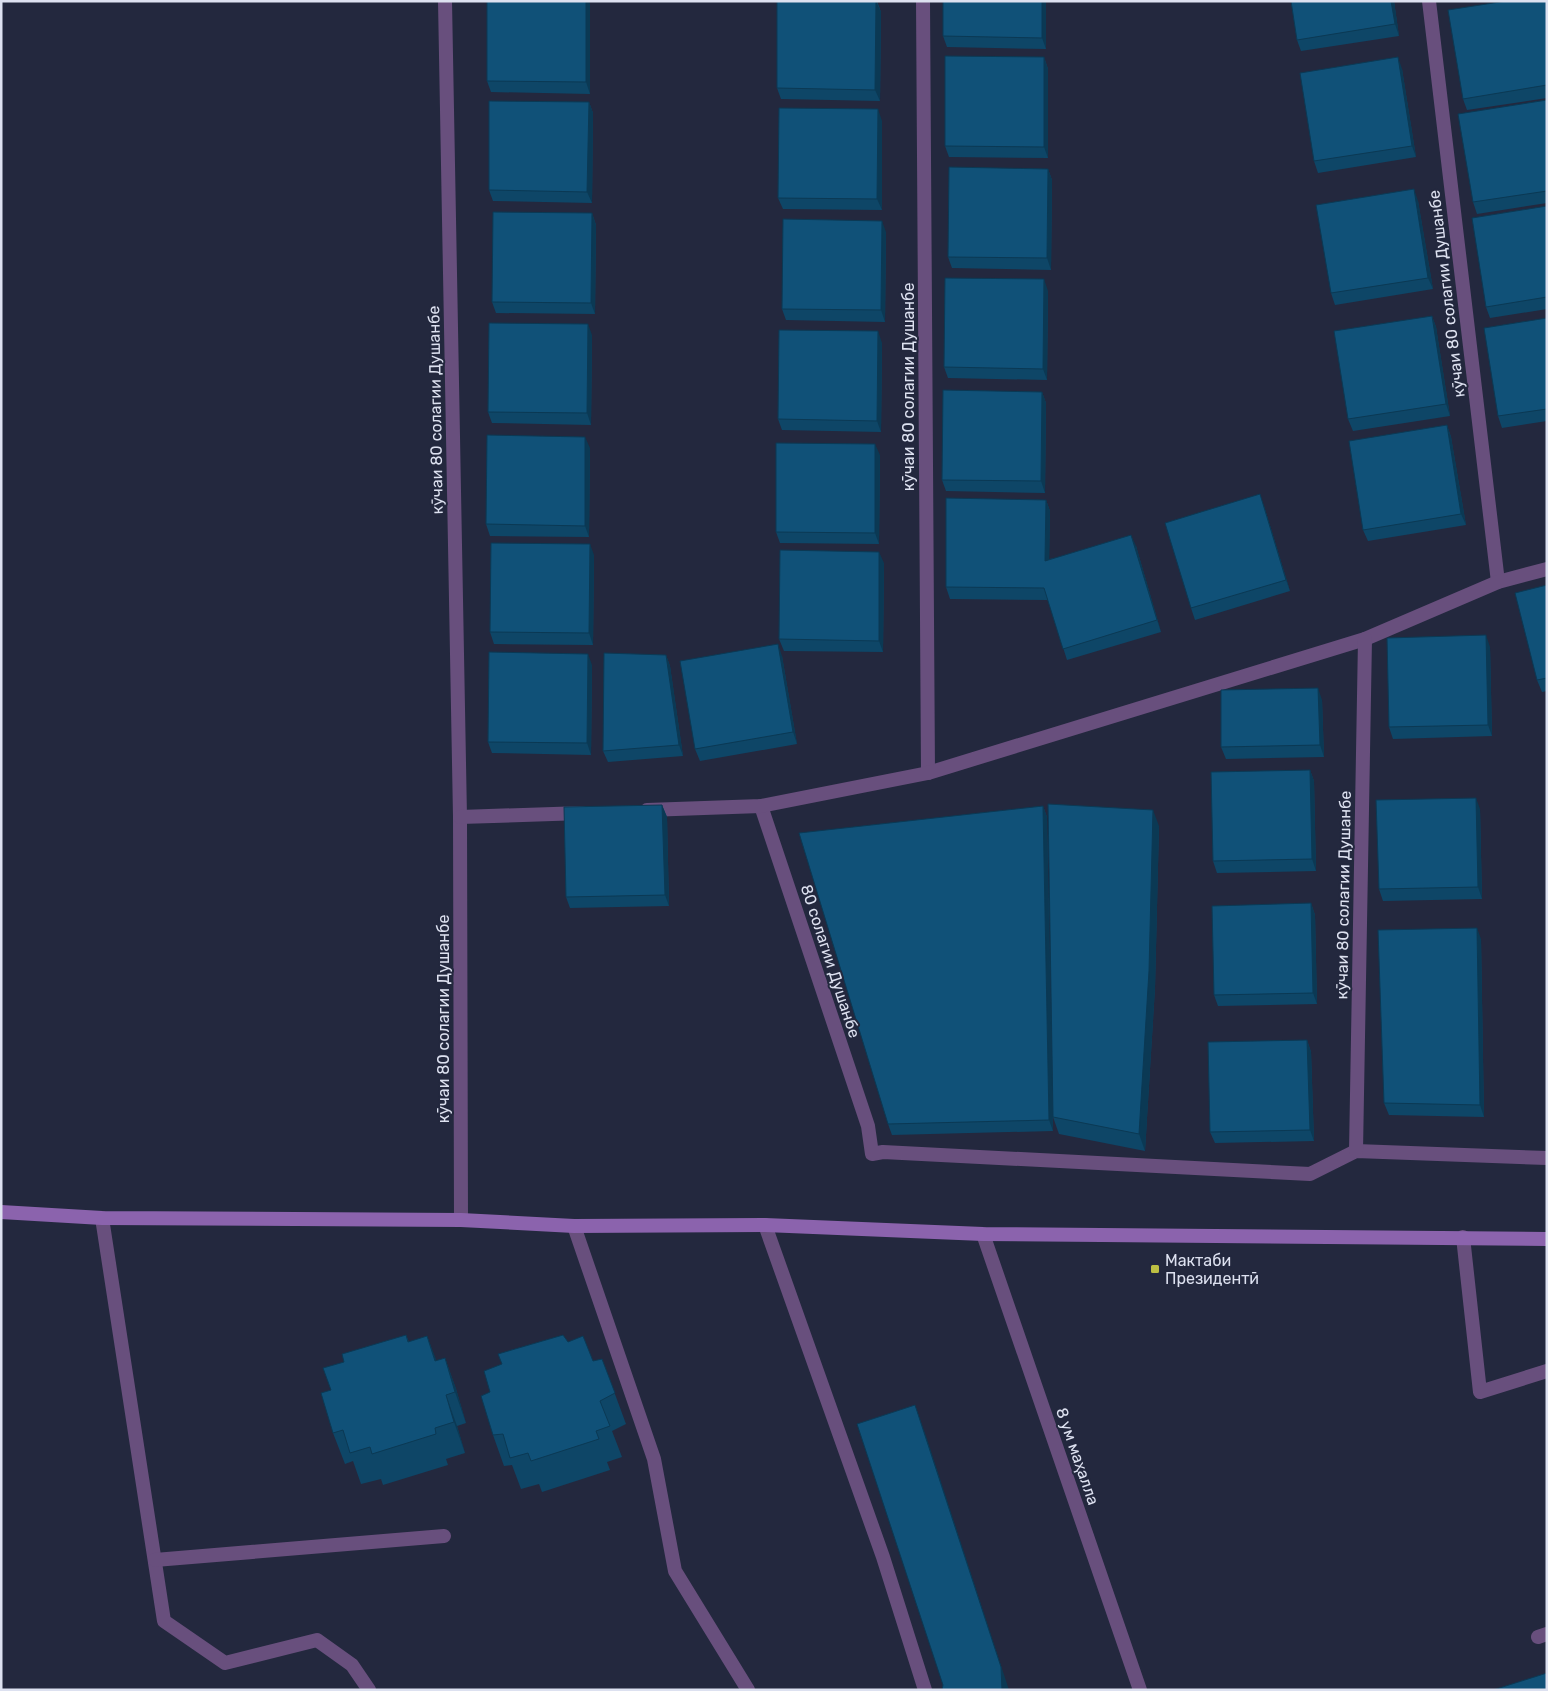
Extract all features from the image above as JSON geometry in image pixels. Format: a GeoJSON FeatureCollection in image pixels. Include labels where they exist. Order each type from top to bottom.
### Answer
{"type":"FeatureCollection","features":[{"type":"Feature","properties":{"kind":"main road"},"geometry":{"type":"LineString","coordinates":[[1,1212],[102,1218],[461,1220],[574,1226],[765,1225],[983,1234],[1547,1239]]}},
{"type":"Feature","properties":{"kind":"street","name":"кӯчаи 80 солагии Душанбе"},"geometry":{"type":"LineString","coordinates":[[445,1],[460,817],[461,1220]]}},
{"type":"Feature","properties":{"kind":"street","name":"кӯчаи 80 солагии Душанбе"},"geometry":{"type":"LineString","coordinates":[[923,1],[928,773]]}},
{"type":"Feature","properties":{"kind":"street","name":"кӯчаи 80 солагии Душанбе"},"geometry":{"type":"LineString","coordinates":[[1429,1],[1498,582]]}},
{"type":"Feature","properties":{"kind":"street"},"geometry":{"type":"LineString","coordinates":[[635,811],[761,806],[928,773],[1365,640],[1498,582],[1547,569]]}},
{"type":"Feature","properties":{"kind":"street","name":"кӯчаи 80 солагии Душанбе"},"geometry":{"type":"LineString","coordinates":[[1356,1151],[1365,640]]}},
{"type":"Feature","properties":{"kind":"street","name":"80 солагии Душанбе"},"geometry":{"type":"LineString","coordinates":[[761,806],[868,1126],[872,1154],[884,1152],[1310,1174],[1356,1151]]}},
{"type":"Feature","properties":{"kind":"street"},"geometry":{"type":"LineString","coordinates":[[460,817],[596,812]]}},
{"type":"Feature","properties":{"kind":"street"},"geometry":{"type":"LineString","coordinates":[[1356,1151],[1547,1158]]}},
{"type":"Feature","properties":{"kind":"street"},"geometry":{"type":"LineString","coordinates":[[102,1218],[164,1621],[225,1663],[317,1640],[352,1665],[368,1690]]}},
{"type":"Feature","properties":{"kind":"street"},"geometry":{"type":"LineString","coordinates":[[765,1225],[867,1511],[925,1690]]}},
{"type":"Feature","properties":{"kind":"street"},"geometry":{"type":"LineString","coordinates":[[574,1226],[654,1459],[675,1571],[748,1690]]}},
{"type":"Feature","properties":{"kind":"street","name":"8 ум маҳалла"},"geometry":{"type":"LineString","coordinates":[[983,1234],[1140,1690]]}},
{"type":"Feature","properties":{"kind":"street"},"geometry":{"type":"LineString","coordinates":[[1463,1237],[1480,1392],[1547,1371]]}},
{"type":"Feature","properties":{"kind":"street"},"geometry":{"type":"LineString","coordinates":[[155,1560],[444,1536]]}},
{"type":"Feature","properties":{"kind":"building"},"geometry":{"type":"Polygon","coordinates":[[[487,1],[586,1],[586,82],[487,81],[487,1]]]}},
{"type":"Feature","properties":{"kind":"building"},"geometry":{"type":"Polygon","coordinates":[[[777,1],[876,1],[875,90],[777,88],[777,1]]]}},
{"type":"Feature","properties":{"kind":"building"},"geometry":{"type":"Polygon","coordinates":[[[943,1],[1042,1],[1042,38],[943,36],[943,1]]]}},
{"type":"Feature","properties":{"kind":"building"},"geometry":{"type":"Polygon","coordinates":[[[1291,1],[1391,1],[1395,24],[1297,40],[1291,1]]]}},
{"type":"Feature","properties":{"kind":"building"},"geometry":{"type":"Polygon","coordinates":[[[1506,1],[1547,1],[1547,85],[1463,99],[1448,10],[1506,1]]]}},
{"type":"Feature","properties":{"kind":"building"},"geometry":{"type":"Polygon","coordinates":[[[945,56],[1044,57],[1044,147],[945,146],[945,56]]]}},
{"type":"Feature","properties":{"kind":"building"},"geometry":{"type":"Polygon","coordinates":[[[1398,57],[1412,146],[1314,161],[1300,73],[1398,57]]]}},
{"type":"Feature","properties":{"kind":"building"},"geometry":{"type":"Polygon","coordinates":[[[1547,100],[1547,191],[1473,202],[1458,114],[1547,100]]]}},
{"type":"Feature","properties":{"kind":"building"},"geometry":{"type":"Polygon","coordinates":[[[489,101],[589,102],[587,192],[489,190],[489,101]]]}},
{"type":"Feature","properties":{"kind":"building"},"geometry":{"type":"Polygon","coordinates":[[[779,108],[878,109],[877,199],[778,198],[779,108]]]}},
{"type":"Feature","properties":{"kind":"building"},"geometry":{"type":"Polygon","coordinates":[[[949,167],[1048,169],[1047,258],[948,257],[949,167]]]}},
{"type":"Feature","properties":{"kind":"building"},"geometry":{"type":"Polygon","coordinates":[[[1414,189],[1428,278],[1331,293],[1316,205],[1414,189]]]}},
{"type":"Feature","properties":{"kind":"building"},"geometry":{"type":"Polygon","coordinates":[[[1547,206],[1547,297],[1486,307],[1472,218],[1547,206]]]}},
{"type":"Feature","properties":{"kind":"building"},"geometry":{"type":"Polygon","coordinates":[[[493,212],[592,213],[591,303],[492,302],[493,212]]]}},
{"type":"Feature","properties":{"kind":"building"},"geometry":{"type":"Polygon","coordinates":[[[783,219],[882,221],[881,310],[782,309],[783,219]]]}},
{"type":"Feature","properties":{"kind":"building"},"geometry":{"type":"Polygon","coordinates":[[[945,278],[1044,279],[1043,369],[944,367],[945,278]]]}},
{"type":"Feature","properties":{"kind":"building"},"geometry":{"type":"Polygon","coordinates":[[[1432,316],[1446,404],[1348,419],[1334,331],[1432,316]]]}},
{"type":"Feature","properties":{"kind":"building"},"geometry":{"type":"Polygon","coordinates":[[[1547,318],[1547,409],[1498,416],[1484,328],[1547,318]]]}},
{"type":"Feature","properties":{"kind":"building"},"geometry":{"type":"Polygon","coordinates":[[[489,323],[588,324],[587,413],[488,412],[489,323]]]}},
{"type":"Feature","properties":{"kind":"building"},"geometry":{"type":"Polygon","coordinates":[[[779,330],[878,331],[877,421],[778,419],[779,330]]]}},
{"type":"Feature","properties":{"kind":"building"},"geometry":{"type":"Polygon","coordinates":[[[943,390],[1042,392],[1041,481],[942,480],[943,390]]]}},
{"type":"Feature","properties":{"kind":"building"},"geometry":{"type":"Polygon","coordinates":[[[1447,425],[1461,514],[1363,530],[1349,441],[1447,425]]]}},
{"type":"Feature","properties":{"kind":"building"},"geometry":{"type":"Polygon","coordinates":[[[487,435],[585,437],[585,526],[486,524],[487,435]]]}},
{"type":"Feature","properties":{"kind":"building"},"geometry":{"type":"Polygon","coordinates":[[[776,443],[875,444],[875,533],[776,532],[776,443]]]}},
{"type":"Feature","properties":{"kind":"building"},"geometry":{"type":"Polygon","coordinates":[[[1260,494],[1286,580],[1191,608],[1165,523],[1260,494]]]}},
{"type":"Feature","properties":{"kind":"building"},"geometry":{"type":"Polygon","coordinates":[[[946,498],[1046,500],[1045,561],[1131,535],[1157,620],[1063,649],[1044,588],[946,587],[946,498]]]}},
{"type":"Feature","properties":{"kind":"building"},"geometry":{"type":"Polygon","coordinates":[[[491,543],[590,544],[589,633],[490,632],[491,543]]]}},
{"type":"Feature","properties":{"kind":"building"},"geometry":{"type":"Polygon","coordinates":[[[780,550],[879,552],[879,641],[779,639],[780,550]]]}},
{"type":"Feature","properties":{"kind":"building"},"geometry":{"type":"Polygon","coordinates":[[[1547,585],[1547,678],[1537,680],[1515,593],[1547,585]]]}},
{"type":"Feature","properties":{"kind":"building"},"geometry":{"type":"Polygon","coordinates":[[[1486,635],[1488,725],[1389,727],[1387,638],[1486,635]]]}},
{"type":"Feature","properties":{"kind":"building"},"geometry":{"type":"Polygon","coordinates":[[[778,644],[793,732],[695,749],[680,661],[778,644]]]}},
{"type":"Feature","properties":{"kind":"building"},"geometry":{"type":"Polygon","coordinates":[[[489,652],[588,654],[587,743],[488,742],[489,652]]]}},
{"type":"Feature","properties":{"kind":"building"},"geometry":{"type":"Polygon","coordinates":[[[604,653],[666,655],[679,745],[603,751],[604,653]]]}},
{"type":"Feature","properties":{"kind":"building"},"geometry":{"type":"Polygon","coordinates":[[[1318,688],[1320,745],[1221,747],[1221,690],[1318,688]]]}},
{"type":"Feature","properties":{"kind":"building"},"geometry":{"type":"Polygon","coordinates":[[[1310,770],[1312,859],[1213,861],[1211,772],[1310,770]]]}},
{"type":"Feature","properties":{"kind":"building"},"geometry":{"type":"Polygon","coordinates":[[[1476,798],[1478,887],[1379,889],[1376,800],[1476,798]]]}},
{"type":"Feature","properties":{"kind":"building"},"geometry":{"type":"Polygon","coordinates":[[[1048,804],[1153,810],[1149,971],[1139,1134],[1053,1117],[1048,804]]]}},
{"type":"Feature","properties":{"kind":"building"},"geometry":{"type":"Polygon","coordinates":[[[662,805],[665,895],[566,897],[564,807],[662,805]]]}},
{"type":"Feature","properties":{"kind":"building"},"geometry":{"type":"Polygon","coordinates":[[[1043,806],[1049,1120],[888,1124],[799,833],[1043,806]]]}},
{"type":"Feature","properties":{"kind":"building"},"geometry":{"type":"Polygon","coordinates":[[[1311,903],[1313,993],[1214,995],[1212,906],[1311,903]]]}},
{"type":"Feature","properties":{"kind":"building"},"geometry":{"type":"Polygon","coordinates":[[[1477,928],[1480,1105],[1384,1103],[1378,930],[1477,928]]]}},
{"type":"Feature","properties":{"kind":"building"},"geometry":{"type":"Polygon","coordinates":[[[1307,1040],[1310,1130],[1210,1132],[1208,1042],[1307,1040]]]}},
{"type":"Feature","properties":{"kind":"building"},"geometry":{"type":"Polygon","coordinates":[[[406,1335],[408,1342],[427,1336],[435,1361],[445,1358],[455,1392],[446,1395],[454,1422],[435,1428],[436,1434],[372,1454],[370,1447],[350,1453],[343,1430],[333,1433],[321,1393],[331,1390],[323,1368],[344,1362],[342,1354],[406,1335]]]}},
{"type":"Feature","properties":{"kind":"building"},"geometry":{"type":"Polygon","coordinates":[[[563,1335],[568,1342],[583,1336],[593,1361],[602,1359],[615,1393],[600,1401],[610,1426],[596,1431],[599,1439],[531,1461],[528,1453],[510,1458],[503,1434],[493,1435],[481,1396],[490,1392],[484,1371],[502,1364],[498,1354],[563,1335]]]}},
{"type":"Feature","properties":{"kind":"building"},"geometry":{"type":"Polygon","coordinates":[[[915,1405],[1001,1667],[1002,1690],[942,1690],[943,1685],[857,1424],[915,1405]]]}},
{"type":"Feature","properties":{"kind":"building"},"geometry":{"type":"Polygon","coordinates":[[[1547,1673],[1547,1690],[1493,1690],[1547,1673]]]}},
{"type":"Feature","properties":{"kind":"place","name":"Мактаби Президентӣ"},"geometry":{"type":"Point","coordinates":[1155,1269]}}]}
